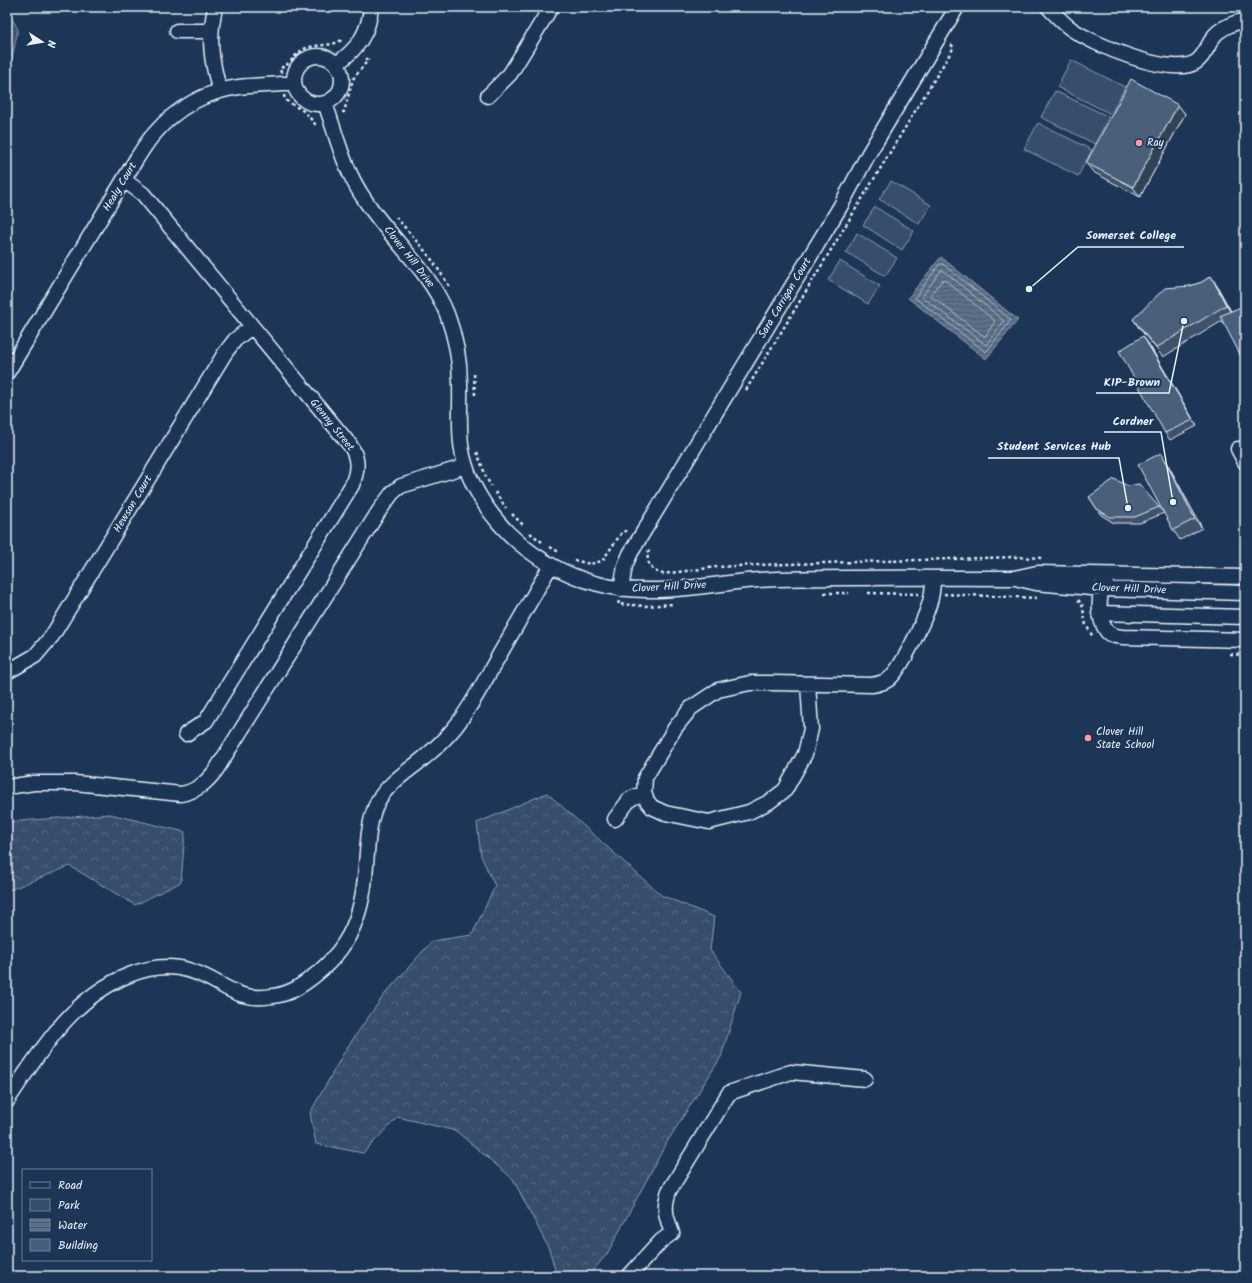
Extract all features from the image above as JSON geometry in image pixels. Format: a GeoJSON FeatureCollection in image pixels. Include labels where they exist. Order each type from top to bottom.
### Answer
{"type":"FeatureCollection","features":[{"type":"Feature","properties":{"kind":"street"},"geometry":{"type":"LineString","coordinates":[[336,64],[349,55],[359,43],[369,22],[371,7]]}},
{"type":"Feature","properties":{"kind":"street"},"geometry":{"type":"LineString","coordinates":[[488,96],[510,74],[551,7]]}},
{"type":"Feature","properties":{"kind":"street","name":"Sara Carrigan Court"},"geometry":{"type":"LineString","coordinates":[[621,589],[625,566],[630,554],[840,207],[869,153],[956,7]]}},
{"type":"Feature","properties":{"kind":"street"},"geometry":{"type":"LineString","coordinates":[[1048,7],[1070,28],[1104,46],[1142,61],[1177,67],[1196,62],[1208,49],[1216,34],[1240,21],[1245,21]]}},
{"type":"Feature","properties":{"kind":"street"},"geometry":{"type":"LineString","coordinates":[[215,8],[210,32],[211,49],[220,91]]}},
{"type":"Feature","properties":{"kind":"street"},"geometry":{"type":"LineString","coordinates":[[177,31],[210,32]]}},
{"type":"Feature","properties":{"kind":"street"},"geometry":{"type":"LineString","coordinates":[[323,56],[336,64],[342,79],[341,86],[337,94],[325,103],[318,104],[305,100],[299,95],[294,83],[297,68],[308,58],[323,56]]}},
{"type":"Feature","properties":{"kind":"street","name":"Healy Court"},"geometry":{"type":"LineString","coordinates":[[7,373],[124,180],[155,132],[174,114],[191,103],[220,91],[238,87],[294,83]]}},
{"type":"Feature","properties":{"kind":"street","name":"Clover Hill Drive"},"geometry":{"type":"LineString","coordinates":[[325,103],[343,160],[353,181],[379,219],[424,272],[437,293],[447,314],[454,336],[458,358],[460,383],[458,427],[459,440],[466,466],[479,495],[502,526],[531,553],[551,565],[591,583],[621,589],[653,590],[775,579],[1014,578],[1038,573],[1245,577]]}},
{"type":"Feature","properties":{"kind":"street","name":"Glenny Street"},"geometry":{"type":"LineString","coordinates":[[124,180],[143,194],[251,327],[350,445],[356,453],[358,464],[357,473],[352,485],[206,722],[186,734]]}},
{"type":"Feature","properties":{"kind":"street","name":"Hewson Court"},"geometry":{"type":"LineString","coordinates":[[7,672],[35,656],[52,636],[225,353],[235,340],[251,327]]}},
{"type":"Feature","properties":{"kind":"street"},"geometry":{"type":"LineString","coordinates":[[1238,449],[1245,462]]}},
{"type":"Feature","properties":{"kind":"street"},"geometry":{"type":"LineString","coordinates":[[7,787],[34,783],[75,783],[181,794],[191,792],[199,788],[216,770],[299,636],[379,511],[393,492],[410,482],[466,466]]}},
{"type":"Feature","properties":{"kind":"street"},"geometry":{"type":"LineString","coordinates":[[7,1101],[34,1060],[63,1022],[80,1005],[118,980],[142,970],[160,967],[176,967],[199,974],[236,994],[262,998],[280,995],[295,989],[316,974],[347,940],[356,924],[365,882],[369,829],[379,800],[397,781],[440,744],[466,713],[551,565]]}},
{"type":"Feature","properties":{"kind":"street"},"geometry":{"type":"LineString","coordinates":[[1113,574],[1105,582],[1102,589],[1099,613],[1106,631],[1112,636],[1123,638],[1245,640]]}},
{"type":"Feature","properties":{"kind":"street"},"geometry":{"type":"LineString","coordinates":[[808,684],[811,728],[805,754],[786,790],[769,802],[749,812],[709,822],[659,811],[652,807],[644,793],[645,778],[664,744],[684,715],[699,701],[718,690],[740,685],[808,684],[872,685],[879,684],[890,678],[899,667],[927,613],[932,594],[933,578]]}},
{"type":"Feature","properties":{"kind":"street","name":"Clover Hill Drive"},"geometry":{"type":"LineString","coordinates":[[1014,578],[1036,583],[1102,589],[1245,593]]}},
{"type":"Feature","properties":{"kind":"street"},"geometry":{"type":"LineString","coordinates":[[1099,613],[1245,617]]}},
{"type":"Feature","properties":{"kind":"street"},"geometry":{"type":"LineString","coordinates":[[615,819],[630,799],[644,793]]}},
{"type":"Feature","properties":{"kind":"street"},"geometry":{"type":"LineString","coordinates":[[629,1276],[661,1241],[672,1233],[666,1215],[665,1203],[669,1191],[729,1093],[791,1072],[865,1079]]}},
{"type":"Feature","properties":{"kind":"path"},"geometry":{"type":"LineString","coordinates":[[743,395],[864,200],[877,174],[954,47],[939,37]]}},
{"type":"Feature","properties":{"kind":"path"},"geometry":{"type":"LineString","coordinates":[[281,75],[280,68],[304,49],[333,45],[345,38]]}},
{"type":"Feature","properties":{"kind":"path"},"geometry":{"type":"LineString","coordinates":[[339,112],[344,112],[353,79],[368,60],[364,56]]}},
{"type":"Feature","properties":{"kind":"path"},"geometry":{"type":"LineString","coordinates":[[284,93],[285,100],[304,112],[315,124],[320,122]]}},
{"type":"Feature","properties":{"kind":"path"},"geometry":{"type":"LineString","coordinates":[[651,546],[647,560],[649,566],[658,573],[663,574],[716,567],[757,565],[1014,558],[1051,559]]}},
{"type":"Feature","properties":{"kind":"green space"},"geometry":{"type":"Polygon","coordinates":[[[7,11],[18,29],[10,68],[7,69],[7,11]]]}},
{"type":"Feature","properties":{"kind":"green space"},"geometry":{"type":"Polygon","coordinates":[[[1071,60],[1125,87],[1111,114],[1057,87],[1071,60]]]}},
{"type":"Feature","properties":{"kind":"green space"},"geometry":{"type":"Polygon","coordinates":[[[1055,91],[1109,117],[1095,144],[1041,117],[1055,91]]]}},
{"type":"Feature","properties":{"kind":"green space"},"geometry":{"type":"Polygon","coordinates":[[[1038,123],[1092,150],[1078,176],[1024,149],[1038,123]]]}},
{"type":"Feature","properties":{"kind":"green space"},"geometry":{"type":"Polygon","coordinates":[[[891,181],[931,205],[919,224],[879,199],[891,181]]]}},
{"type":"Feature","properties":{"kind":"green space"},"geometry":{"type":"Polygon","coordinates":[[[875,207],[914,231],[902,250],[863,225],[875,207]]]}},
{"type":"Feature","properties":{"kind":"green space"},"geometry":{"type":"Polygon","coordinates":[[[857,233],[897,258],[885,276],[846,252],[857,233]]]}},
{"type":"Feature","properties":{"kind":"green space"},"geometry":{"type":"Polygon","coordinates":[[[840,261],[880,286],[868,304],[828,280],[840,261]]]}},
{"type":"Feature","properties":{"kind":"green space"},"geometry":{"type":"Polygon","coordinates":[[[547,793],[661,895],[714,917],[710,950],[741,992],[721,1057],[667,1142],[607,1254],[588,1276],[557,1276],[549,1249],[513,1179],[456,1131],[398,1117],[363,1153],[316,1144],[310,1113],[346,1049],[384,995],[432,941],[472,935],[495,886],[481,856],[477,823],[547,793]]]}},
{"type":"Feature","properties":{"kind":"green space"},"geometry":{"type":"Polygon","coordinates":[[[110,814],[185,832],[181,882],[135,905],[70,866],[7,891],[7,822],[110,814]]]}},
{"type":"Feature","properties":{"kind":"water"},"geometry":{"type":"Polygon","coordinates":[[[941,257],[1018,320],[986,359],[908,298],[941,257]]]}},
{"type":"Feature","properties":{"kind":"building","name":"Ray"},"geometry":{"type":"Polygon","coordinates":[[[1131,79],[1178,105],[1133,187],[1086,163],[1131,79]]]}},
{"type":"Feature","properties":{"kind":"building"},"geometry":{"type":"Polygon","coordinates":[[[1211,276],[1226,305],[1156,348],[1133,319],[1165,288],[1190,286],[1202,282],[1211,276]]]}},
{"type":"Feature","properties":{"kind":"building"},"geometry":{"type":"Polygon","coordinates":[[[1245,305],[1245,364],[1220,316],[1245,305]]]}},
{"type":"Feature","properties":{"kind":"building"},"geometry":{"type":"Polygon","coordinates":[[[1143,336],[1193,420],[1165,433],[1119,351],[1143,336]]]}},
{"type":"Feature","properties":{"kind":"building"},"geometry":{"type":"Polygon","coordinates":[[[1161,453],[1195,519],[1173,530],[1138,465],[1161,453]]]}},
{"type":"Feature","properties":{"kind":"building"},"geometry":{"type":"Polygon","coordinates":[[[1114,479],[1128,486],[1139,484],[1159,507],[1135,517],[1110,517],[1097,509],[1089,497],[1114,479]]]}},
{"type":"Feature","properties":{"kind":"place","name":"Ray"},"geometry":{"type":"Point","coordinates":[1139,143]}},
{"type":"Feature","properties":{"kind":"place","name":"Somerset College"},"geometry":{"type":"Point","coordinates":[1029,289]}},
{"type":"Feature","properties":{"kind":"place","name":"KIP-Brown"},"geometry":{"type":"Point","coordinates":[1184,321]}},
{"type":"Feature","properties":{"kind":"place","name":"Cordner"},"geometry":{"type":"Point","coordinates":[1173,502]}},
{"type":"Feature","properties":{"kind":"place","name":"Student Services Hub"},"geometry":{"type":"Point","coordinates":[1128,508]}},
{"type":"Feature","properties":{"kind":"place","name":"Clover Hill State School"},"geometry":{"type":"Point","coordinates":[1088,738]}}]}
